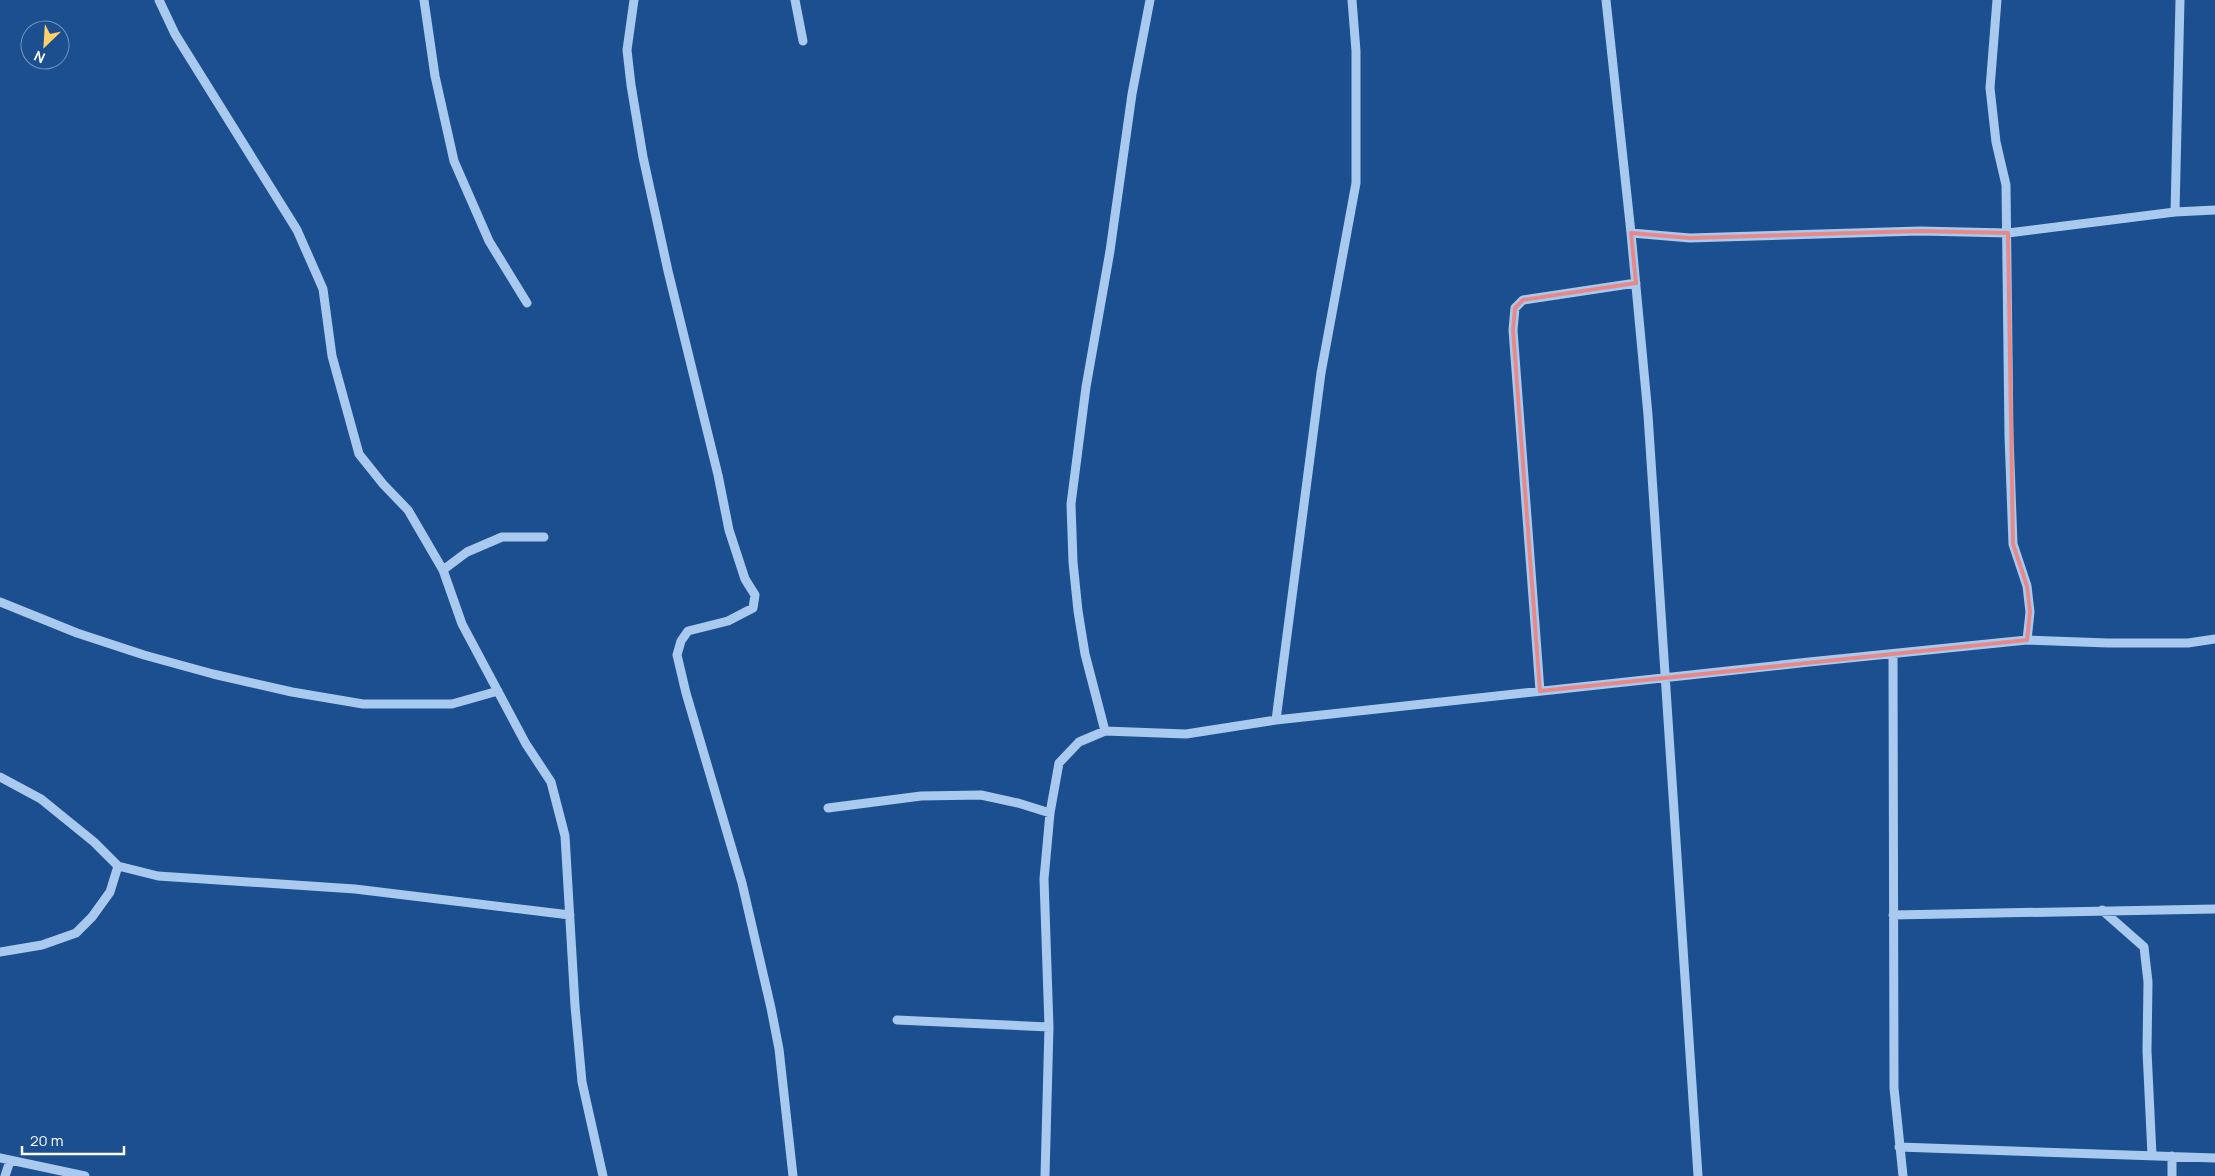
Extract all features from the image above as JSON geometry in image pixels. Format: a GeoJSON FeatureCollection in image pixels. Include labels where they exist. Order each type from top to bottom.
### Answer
{"type":"FeatureCollection","features":[{"type":"Feature","properties":{"kind":"street"},"geometry":{"type":"LineString","coordinates":[[159,0],[175,34],[297,230],[324,289],[332,356],[359,454],[408,510],[443,570],[462,624],[526,744],[551,782],[566,836],[582,1082],[603,1176]]}},
{"type":"Feature","properties":{"kind":"street"},"geometry":{"type":"LineString","coordinates":[[424,0],[434,76],[454,162],[489,241],[527,303]]}},
{"type":"Feature","properties":{"kind":"street"},"geometry":{"type":"LineString","coordinates":[[634,0],[628,50],[631,85],[643,157],[668,271],[718,475],[729,530],[745,579],[756,595],[753,608],[728,621],[688,631],[681,641],[677,655],[686,693],[742,883],[771,1008],[785,1088],[793,1176]]}},
{"type":"Feature","properties":{"kind":"street"},"geometry":{"type":"LineString","coordinates":[[795,0],[803,41]]}},
{"type":"Feature","properties":{"kind":"street"},"geometry":{"type":"LineString","coordinates":[[1105,731],[1085,654],[1078,611],[1073,562],[1071,504],[1086,387],[1110,251],[1132,94],[1150,0]]}},
{"type":"Feature","properties":{"kind":"street"},"geometry":{"type":"LineString","coordinates":[[1276,720],[1316,409],[1356,183],[1356,51],[1352,0]]}},
{"type":"Feature","properties":{"kind":"street"},"geometry":{"type":"LineString","coordinates":[[1606,0],[1632,233],[1648,415],[1698,1176]]}},
{"type":"Feature","properties":{"kind":"street"},"geometry":{"type":"LineString","coordinates":[[1997,0],[1990,88],[1996,142],[2006,185],[2009,436],[2013,544],[2027,586],[2030,612],[2027,640]]}},
{"type":"Feature","properties":{"kind":"street"},"geometry":{"type":"LineString","coordinates":[[2175,212],[2180,0]]}},
{"type":"Feature","properties":{"kind":"street"},"geometry":{"type":"LineString","coordinates":[[1632,233],[1690,238],[1920,231],[2008,233],[2175,212],[2215,210]]}},
{"type":"Feature","properties":{"kind":"street"},"geometry":{"type":"LineString","coordinates":[[1540,691],[1532,608],[1514,330],[1515,308],[1523,300],[1636,283]]}},
{"type":"Feature","properties":{"kind":"street"},"geometry":{"type":"LineString","coordinates":[[443,570],[467,552],[502,537],[544,537]]}},
{"type":"Feature","properties":{"kind":"street"},"geometry":{"type":"LineString","coordinates":[[0,602],[77,633],[144,655],[292,692],[363,704],[452,704],[498,691]]}},
{"type":"Feature","properties":{"kind":"street"},"geometry":{"type":"LineString","coordinates":[[1045,1176],[1049,1027],[1044,878],[1050,813],[1059,763],[1079,742],[1105,731],[1186,734],[1276,720],[1666,677],[1893,655],[1925,648],[1979,646],[2027,640],[2188,643],[2215,639]]}},
{"type":"Feature","properties":{"kind":"street"},"geometry":{"type":"LineString","coordinates":[[1893,655],[1894,1088],[1903,1176]]}},
{"type":"Feature","properties":{"kind":"street"},"geometry":{"type":"LineString","coordinates":[[0,777],[41,799],[94,842],[118,866],[158,876],[355,889],[570,915]]}},
{"type":"Feature","properties":{"kind":"street"},"geometry":{"type":"LineString","coordinates":[[828,808],[921,796],[981,795],[1018,803],[1050,813]]}},
{"type":"Feature","properties":{"kind":"street"},"geometry":{"type":"LineString","coordinates":[[0,952],[42,945],[76,933],[92,917],[110,892],[118,866]]}},
{"type":"Feature","properties":{"kind":"street"},"geometry":{"type":"LineString","coordinates":[[1893,915],[2215,909]]}},
{"type":"Feature","properties":{"kind":"street"},"geometry":{"type":"LineString","coordinates":[[2102,910],[2144,947],[2148,982],[2147,1052],[2152,1155]]}},
{"type":"Feature","properties":{"kind":"street"},"geometry":{"type":"LineString","coordinates":[[897,1020],[1049,1027]]}},
{"type":"Feature","properties":{"kind":"street"},"geometry":{"type":"LineString","coordinates":[[1899,1147],[2215,1158]]}},
{"type":"Feature","properties":{"kind":"street"},"geometry":{"type":"LineString","coordinates":[[2172,1156],[2172,1176]]}},
{"type":"Feature","properties":{"kind":"street"},"geometry":{"type":"LineString","coordinates":[[0,1158],[85,1176]]}},
{"type":"Feature","properties":{"kind":"street"},"geometry":{"type":"LineString","coordinates":[[5,1176],[10,1161]]}},
{"type":"Feature","properties":{"kind":"highlighted area"},"geometry":{"type":"Polygon","coordinates":[[[1920,231],[2008,233],[2013,544],[2027,586],[2030,612],[2027,640],[1540,691],[1513,330],[1515,308],[1523,300],[1636,283],[1631,233],[1690,238],[1920,231]]]}}]}
